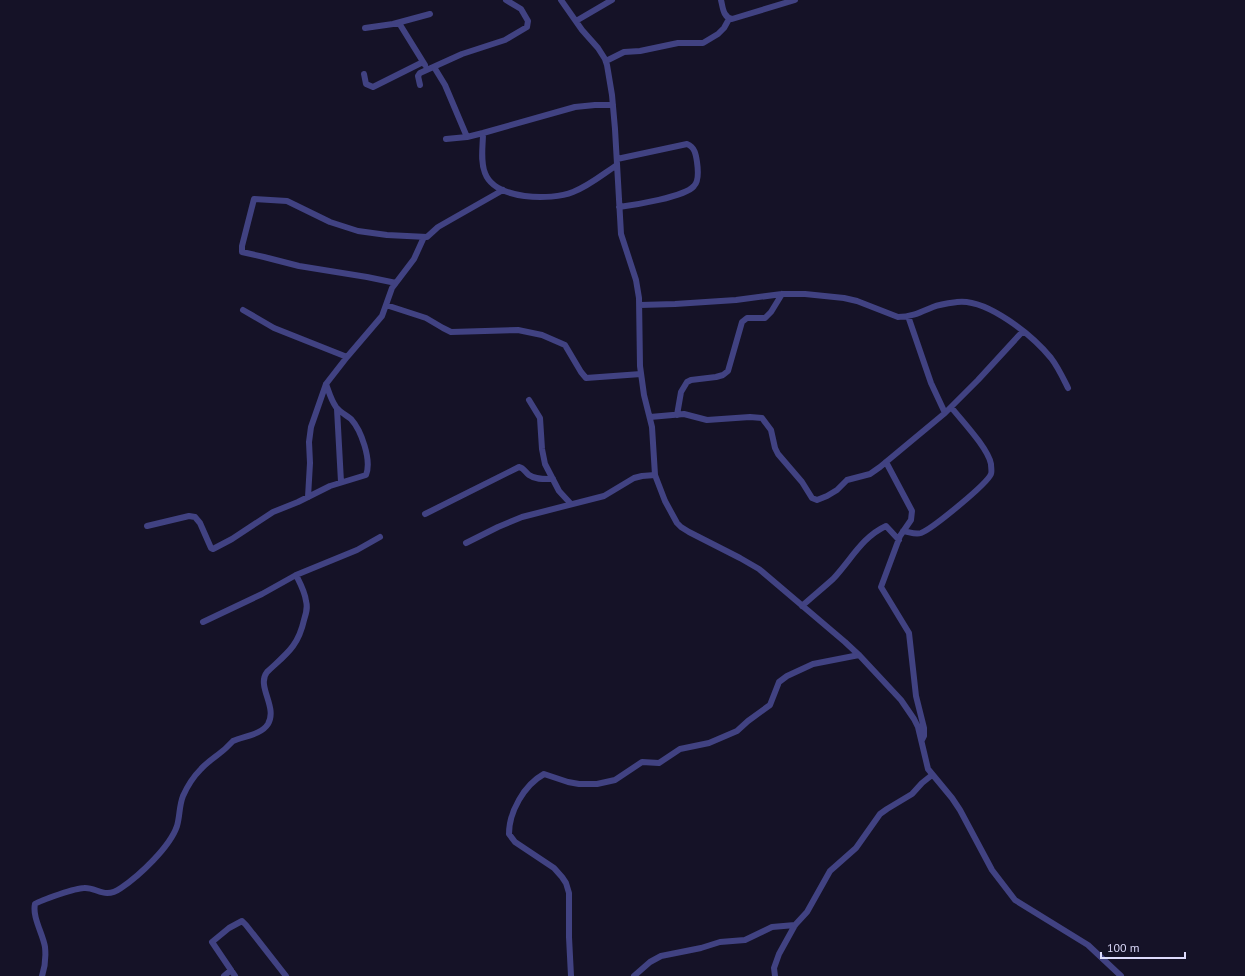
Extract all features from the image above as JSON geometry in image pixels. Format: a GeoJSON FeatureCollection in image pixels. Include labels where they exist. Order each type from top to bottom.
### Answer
{"type":"FeatureCollection","features":[{"type":"Feature","properties":{"kind":"street"},"geometry":{"type":"LineString","coordinates":[[420,85],[419,74],[428,69],[462,54],[504,40],[527,27],[528,20],[521,9],[506,0]]}},
{"type":"Feature","properties":{"kind":"street"},"geometry":{"type":"LineString","coordinates":[[561,0],[598,48],[606,61],[613,105],[621,234],[636,280],[640,305],[640,374],[654,441],[655,475],[665,501],[677,523],[689,532],[759,568],[859,655],[908,710],[918,727],[926,764],[932,775],[952,798],[960,810],[992,870],[1015,900],[1088,945],[1121,976]]}},
{"type":"Feature","properties":{"kind":"street"},"geometry":{"type":"LineString","coordinates":[[576,21],[612,0]]}},
{"type":"Feature","properties":{"kind":"street"},"geometry":{"type":"LineString","coordinates":[[721,0],[724,13],[729,18],[736,19],[795,0]]}},
{"type":"Feature","properties":{"kind":"street"},"geometry":{"type":"LineString","coordinates":[[365,28],[399,23],[430,14]]}},
{"type":"Feature","properties":{"kind":"street"},"geometry":{"type":"LineString","coordinates":[[606,61],[624,52],[640,51],[678,43],[703,42],[718,34],[724,28],[729,18]]}},
{"type":"Feature","properties":{"kind":"street"},"geometry":{"type":"LineString","coordinates":[[399,23],[428,69]]}},
{"type":"Feature","properties":{"kind":"street"},"geometry":{"type":"LineString","coordinates":[[364,74],[366,84],[373,87],[423,62]]}},
{"type":"Feature","properties":{"kind":"street"},"geometry":{"type":"LineString","coordinates":[[434,67],[446,85],[467,137]]}},
{"type":"Feature","properties":{"kind":"street"},"geometry":{"type":"LineString","coordinates":[[446,139],[467,137],[575,107],[613,105]]}},
{"type":"Feature","properties":{"kind":"street"},"geometry":{"type":"LineString","coordinates":[[482,133],[484,171],[492,182],[503,190],[539,198],[564,195],[582,188],[617,162],[687,144],[692,146],[698,171],[696,183],[691,189],[652,201],[619,207]]}},
{"type":"Feature","properties":{"kind":"street"},"geometry":{"type":"LineString","coordinates":[[396,283],[299,266],[242,252],[242,246],[254,199],[287,200],[330,222],[358,231],[387,236],[424,237],[428,236],[448,221],[503,190]]}},
{"type":"Feature","properties":{"kind":"street"},"geometry":{"type":"LineString","coordinates":[[308,497],[310,431],[315,412],[326,384],[382,316],[390,292],[412,262],[424,237]]}},
{"type":"Feature","properties":{"kind":"street"},"geometry":{"type":"LineString","coordinates":[[640,305],[736,300],[782,294],[805,294],[858,301],[898,317],[920,313],[934,306],[969,301],[998,314],[1012,322],[1023,331],[1052,358],[1068,388]]}},
{"type":"Feature","properties":{"kind":"street"},"geometry":{"type":"LineString","coordinates":[[677,415],[681,392],[687,382],[691,380],[708,379],[726,373],[730,367],[742,322],[747,318],[765,318],[771,312],[782,294]]}},
{"type":"Feature","properties":{"kind":"street"},"geometry":{"type":"LineString","coordinates":[[386,305],[426,318],[451,332],[518,330],[542,335],[565,345],[586,378],[640,374]]}},
{"type":"Feature","properties":{"kind":"street"},"geometry":{"type":"LineString","coordinates":[[243,310],[274,328],[347,357]]}},
{"type":"Feature","properties":{"kind":"street"},"geometry":{"type":"LineString","coordinates":[[908,316],[931,383],[945,413]]}},
{"type":"Feature","properties":{"kind":"street"},"geometry":{"type":"LineString","coordinates":[[650,417],[686,415],[707,420],[750,417],[762,418],[771,430],[778,454],[802,482],[812,498],[816,500],[821,499],[833,493],[846,480],[870,474],[945,413],[989,369],[1023,331]]}},
{"type":"Feature","properties":{"kind":"street"},"geometry":{"type":"LineString","coordinates":[[147,526],[189,516],[195,517],[200,523],[211,548],[213,549],[232,539],[265,517],[341,482],[366,475],[368,468],[362,438],[351,419],[337,409],[331,399],[326,384]]}},
{"type":"Feature","properties":{"kind":"street"},"geometry":{"type":"LineString","coordinates":[[529,400],[540,418],[545,464],[559,490],[571,504]]}},
{"type":"Feature","properties":{"kind":"street"},"geometry":{"type":"LineString","coordinates":[[903,531],[916,534],[932,527],[979,487],[991,473],[991,464],[987,455],[951,407]]}},
{"type":"Feature","properties":{"kind":"street"},"geometry":{"type":"LineString","coordinates":[[337,409],[341,482]]}},
{"type":"Feature","properties":{"kind":"street"},"geometry":{"type":"LineString","coordinates":[[886,462],[912,511],[911,520],[903,531],[881,587],[909,633],[916,696],[924,728],[924,736],[922,740]]}},
{"type":"Feature","properties":{"kind":"street"},"geometry":{"type":"LineString","coordinates":[[425,514],[519,467],[522,467],[534,478],[553,479]]}},
{"type":"Feature","properties":{"kind":"street"},"geometry":{"type":"LineString","coordinates":[[466,543],[522,517],[608,495],[637,477],[655,475]]}},
{"type":"Feature","properties":{"kind":"street"},"geometry":{"type":"LineString","coordinates":[[802,606],[833,579],[860,544],[873,534],[886,526],[899,540]]}},
{"type":"Feature","properties":{"kind":"street"},"geometry":{"type":"LineString","coordinates":[[203,622],[262,594],[296,575],[357,550],[380,537]]}},
{"type":"Feature","properties":{"kind":"street"},"geometry":{"type":"LineString","coordinates":[[42,976],[45,948],[35,904],[65,892],[83,888],[109,893],[115,892],[124,886],[152,862],[164,848],[177,826],[183,797],[192,781],[202,768],[233,742],[264,728],[269,722],[271,709],[264,677],[297,641],[302,630],[307,610],[306,600],[296,575]]}},
{"type":"Feature","properties":{"kind":"street"},"geometry":{"type":"LineString","coordinates":[[572,976],[569,937],[569,893],[566,884],[554,868],[515,842],[509,834],[515,808],[529,787],[544,774],[572,783],[597,784],[619,778],[642,762],[659,762],[680,749],[718,740],[737,731],[770,705],[779,682],[787,676],[813,664],[859,655]]}},
{"type":"Feature","properties":{"kind":"street"},"geometry":{"type":"LineString","coordinates":[[775,976],[774,968],[779,954],[796,925],[807,912],[830,871],[856,848],[878,816],[910,795],[922,782],[932,775]]}},
{"type":"Feature","properties":{"kind":"street"},"geometry":{"type":"LineString","coordinates":[[235,976],[212,942],[229,928],[242,921],[286,976]]}},
{"type":"Feature","properties":{"kind":"street"},"geometry":{"type":"LineString","coordinates":[[634,976],[650,962],[661,956],[690,951],[720,942],[745,940],[772,927],[796,925]]}},
{"type":"Feature","properties":{"kind":"street"},"geometry":{"type":"LineString","coordinates":[[224,976],[231,970]]}}]}
